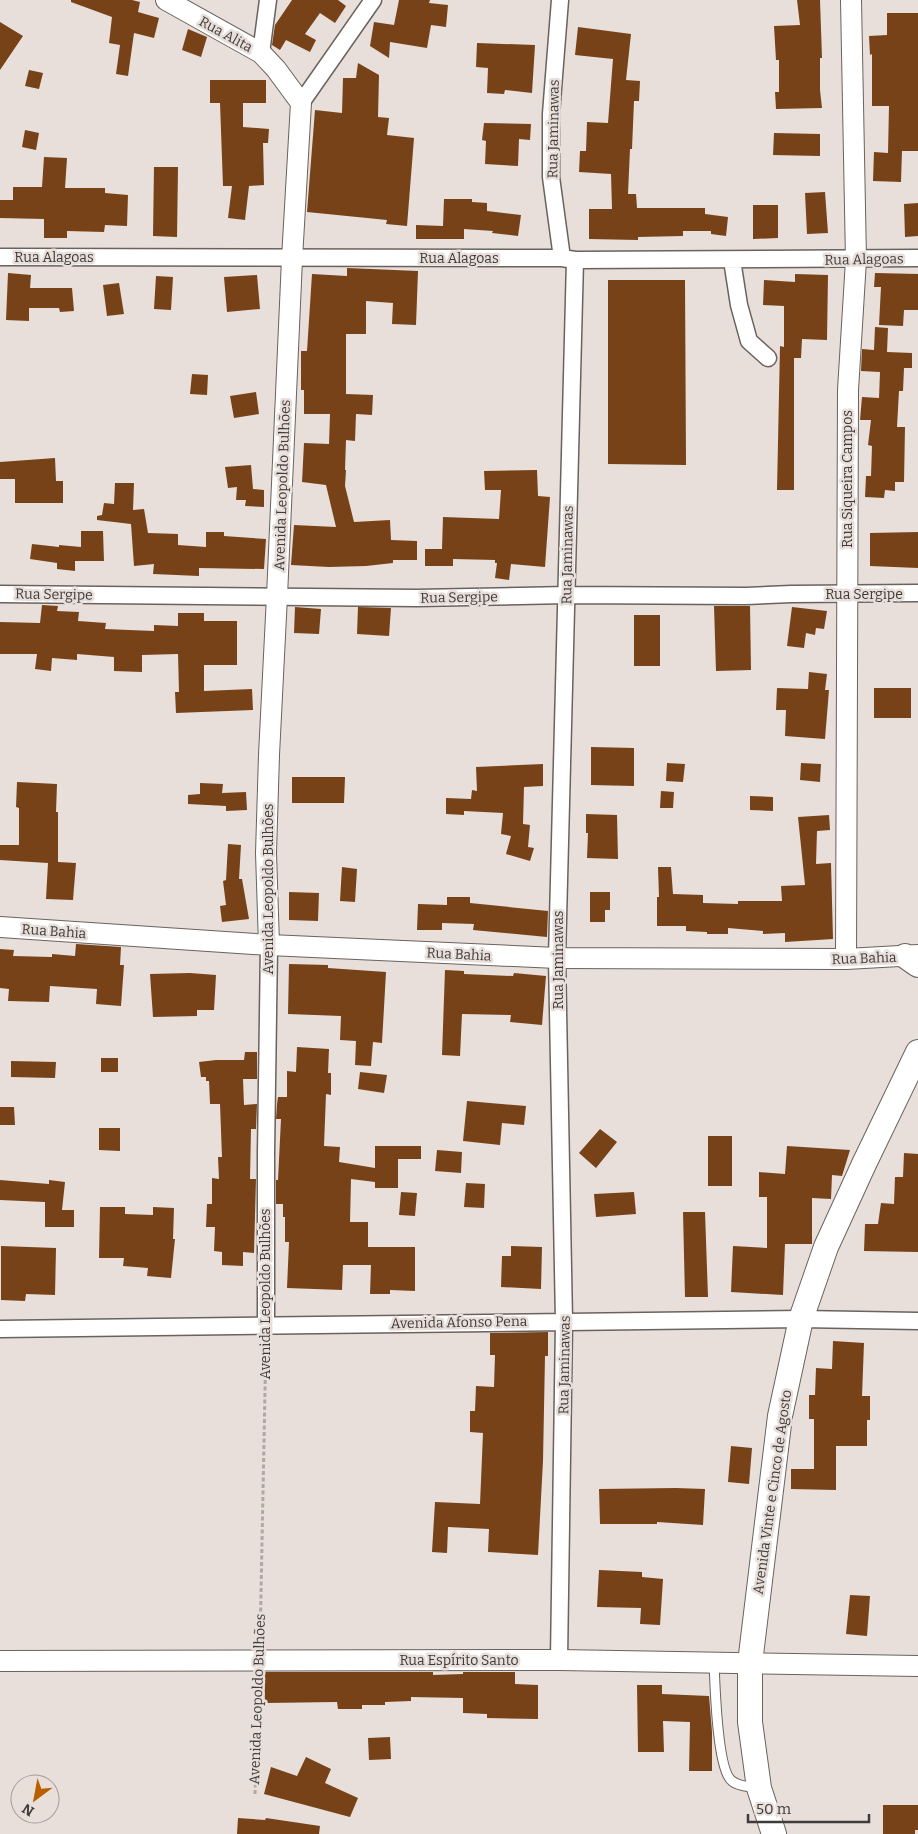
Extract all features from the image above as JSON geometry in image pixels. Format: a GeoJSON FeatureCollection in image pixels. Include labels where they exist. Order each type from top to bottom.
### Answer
{"type":"FeatureCollection","features":[{"type":"Feature","properties":{"kind":"main road","name":"Avenida Vinte e Cinco de Agosto"},"geometry":{"type":"LineString","coordinates":[[774,1834],[759,1788],[750,1722],[750,1664],[780,1416],[801,1318],[826,1247],[918,1052]]}},
{"type":"Feature","properties":{"kind":"main road","name":"Avenida Vinte e Cinco de Agosto"},"geometry":{"type":"LineString","coordinates":[[891,1107],[918,1067]]}},
{"type":"Feature","properties":{"kind":"street","name":"Rua Alita"},"geometry":{"type":"LineString","coordinates":[[166,0],[261,53]]}},
{"type":"Feature","properties":{"kind":"street"},"geometry":{"type":"LineString","coordinates":[[268,0],[261,53],[276,69],[301,103],[373,0]]}},
{"type":"Feature","properties":{"kind":"street","name":"Rua Jaminawas"},"geometry":{"type":"LineString","coordinates":[[559,1660],[564,1321],[557,958],[566,595],[568,259],[551,177],[551,114],[560,0]]}},
{"type":"Feature","properties":{"kind":"street","name":"Rua Siqueira Campos"},"geometry":{"type":"LineString","coordinates":[[846,959],[848,390],[856,260],[851,0]]}},
{"type":"Feature","properties":{"kind":"street","name":"Avenida Leopoldo Bulhões"},"geometry":{"type":"LineString","coordinates":[[266,1324],[269,945],[266,853],[292,258],[301,103]]}},
{"type":"Feature","properties":{"kind":"street","name":"Rua Alagoas"},"geometry":{"type":"LineString","coordinates":[[0,257],[732,260],[918,258]]}},
{"type":"Feature","properties":{"kind":"street"},"geometry":{"type":"LineString","coordinates":[[732,260],[739,305],[749,341],[768,358]]}},
{"type":"Feature","properties":{"kind":"street","name":"Rua Sergipe"},"geometry":{"type":"LineString","coordinates":[[0,594],[417,598],[566,595],[918,593]]}},
{"type":"Feature","properties":{"kind":"street","name":"Rua Bahia"},"geometry":{"type":"LineString","coordinates":[[0,927],[269,945],[557,958],[914,959]]}},
{"type":"Feature","properties":{"kind":"street","name":"Avenida Afonso Pena"},"geometry":{"type":"LineString","coordinates":[[0,1329],[801,1318],[918,1321]]}},
{"type":"Feature","properties":{"kind":"street","name":"Rua Espírito Santo"},"geometry":{"type":"LineString","coordinates":[[0,1661],[559,1660],[918,1666]]}},
{"type":"Feature","properties":{"kind":"lane"},"geometry":{"type":"LineString","coordinates":[[714,1663],[716,1701],[724,1769],[731,1781],[759,1788]]}},
{"type":"Feature","properties":{"kind":"path","name":"Avenida Leopoldo Bulhões"},"geometry":{"type":"LineString","coordinates":[[254,1794],[259,1661],[266,1324]]}},
{"type":"Feature","properties":{"kind":"building"},"geometry":{"type":"Polygon","coordinates":[[[71,0],[132,0],[140,2],[138,12],[159,18],[154,38],[134,33],[128,76],[116,74],[120,45],[109,43],[112,17],[71,2],[71,0]]]}},
{"type":"Feature","properties":{"kind":"building"},"geometry":{"type":"Polygon","coordinates":[[[292,0],[338,0],[346,6],[335,23],[320,13],[305,34],[316,40],[310,52],[286,40],[280,50],[272,45],[275,25],[292,0]]]}},
{"type":"Feature","properties":{"kind":"building"},"geometry":{"type":"Polygon","coordinates":[[[399,0],[430,0],[429,3],[448,5],[446,27],[431,25],[427,48],[390,42],[389,58],[370,46],[374,22],[394,25],[399,0]]]}},
{"type":"Feature","properties":{"kind":"building"},"geometry":{"type":"Polygon","coordinates":[[[797,0],[820,0],[822,58],[820,58],[820,90],[822,108],[776,109],[775,92],[779,92],[779,60],[776,60],[774,26],[800,25],[797,0]]]}},
{"type":"Feature","properties":{"kind":"building"},"geometry":{"type":"Polygon","coordinates":[[[887,13],[918,13],[918,151],[902,151],[901,182],[873,181],[874,152],[888,153],[889,106],[872,106],[872,54],[870,55],[869,36],[887,35],[887,13]]]}},
{"type":"Feature","properties":{"kind":"building"},"geometry":{"type":"Polygon","coordinates":[[[0,22],[23,36],[0,70],[0,22]]]}},
{"type":"Feature","properties":{"kind":"building"},"geometry":{"type":"Polygon","coordinates":[[[578,27],[631,34],[626,80],[640,81],[639,101],[634,101],[628,194],[636,194],[637,208],[705,208],[705,214],[728,217],[726,236],[711,234],[711,231],[683,231],[683,236],[638,237],[638,240],[589,239],[589,209],[612,209],[611,174],[579,172],[580,151],[586,151],[587,122],[608,123],[613,59],[575,55],[578,27]]]}},
{"type":"Feature","properties":{"kind":"building"},"geometry":{"type":"Polygon","coordinates":[[[188,29],[207,37],[201,57],[182,50],[188,29]]]}},
{"type":"Feature","properties":{"kind":"building"},"geometry":{"type":"Polygon","coordinates":[[[477,43],[535,45],[532,93],[505,90],[504,94],[487,93],[488,68],[476,67],[477,43]]]}},
{"type":"Feature","properties":{"kind":"building"},"geometry":{"type":"Polygon","coordinates":[[[358,63],[379,75],[378,117],[389,118],[387,135],[414,138],[407,226],[386,224],[387,220],[307,212],[315,110],[342,113],[343,78],[356,78],[358,63]]]}},
{"type":"Feature","properties":{"kind":"building"},"geometry":{"type":"Polygon","coordinates":[[[29,70],[43,73],[39,89],[25,86],[29,70]]]}},
{"type":"Feature","properties":{"kind":"building"},"geometry":{"type":"Polygon","coordinates":[[[210,80],[266,80],[266,103],[243,103],[243,127],[269,129],[268,143],[263,143],[264,185],[249,186],[245,220],[228,218],[232,186],[223,186],[220,103],[210,103],[210,80]]]}},
{"type":"Feature","properties":{"kind":"building"},"geometry":{"type":"Polygon","coordinates":[[[484,123],[531,124],[530,140],[519,139],[518,166],[485,164],[486,141],[482,140],[484,123]]]}},
{"type":"Feature","properties":{"kind":"building"},"geometry":{"type":"Polygon","coordinates":[[[25,130],[39,133],[36,150],[22,147],[25,130]]]}},
{"type":"Feature","properties":{"kind":"building"},"geometry":{"type":"Polygon","coordinates":[[[774,133],[820,134],[820,156],[773,155],[774,133]]]}},
{"type":"Feature","properties":{"kind":"building"},"geometry":{"type":"Polygon","coordinates":[[[44,157],[67,158],[65,188],[105,188],[105,193],[128,195],[127,226],[105,225],[104,232],[67,231],[67,238],[44,238],[44,219],[0,218],[0,200],[13,200],[13,187],[42,187],[44,157]]]}},
{"type":"Feature","properties":{"kind":"building"},"geometry":{"type":"Polygon","coordinates":[[[154,167],[178,167],[177,237],[153,236],[154,167]]]}},
{"type":"Feature","properties":{"kind":"building"},"geometry":{"type":"Polygon","coordinates":[[[825,192],[828,233],[807,234],[805,193],[825,192]]]}},
{"type":"Feature","properties":{"kind":"building"},"geometry":{"type":"Polygon","coordinates":[[[444,199],[472,199],[472,202],[487,203],[487,211],[521,215],[518,236],[492,233],[493,231],[464,229],[464,239],[416,239],[416,225],[443,226],[444,199]]]}},
{"type":"Feature","properties":{"kind":"building"},"geometry":{"type":"Polygon","coordinates":[[[918,203],[918,236],[905,237],[904,204],[918,203]]]}},
{"type":"Feature","properties":{"kind":"building"},"geometry":{"type":"Polygon","coordinates":[[[753,205],[778,205],[778,238],[753,239],[753,205]]]}},
{"type":"Feature","properties":{"kind":"building"},"geometry":{"type":"Polygon","coordinates":[[[347,268],[418,271],[416,325],[392,324],[393,303],[366,301],[366,334],[346,334],[346,394],[373,395],[372,415],[356,414],[355,441],[346,440],[345,470],[345,486],[354,522],[390,520],[391,540],[417,541],[417,560],[393,560],[393,563],[366,566],[291,565],[294,525],[336,527],[326,485],[302,482],[304,443],[329,444],[330,414],[304,414],[304,390],[301,390],[301,351],[307,351],[312,274],[347,276],[347,268]]]}},
{"type":"Feature","properties":{"kind":"building"},"geometry":{"type":"Polygon","coordinates":[[[8,273],[31,275],[30,288],[72,288],[74,311],[60,312],[59,308],[29,308],[29,321],[6,320],[8,273]]]}},
{"type":"Feature","properties":{"kind":"building"},"geometry":{"type":"Polygon","coordinates":[[[875,273],[918,274],[918,310],[904,310],[903,326],[879,325],[881,287],[874,287],[875,273]]]}},
{"type":"Feature","properties":{"kind":"building"},"geometry":{"type":"Polygon","coordinates":[[[795,274],[828,275],[827,340],[802,339],[801,358],[794,358],[794,490],[777,490],[780,346],[784,347],[784,306],[763,305],[764,280],[795,282],[795,274]]]}},
{"type":"Feature","properties":{"kind":"building"},"geometry":{"type":"Polygon","coordinates":[[[257,275],[260,309],[227,312],[224,277],[257,275]]]}},
{"type":"Feature","properties":{"kind":"building"},"geometry":{"type":"Polygon","coordinates":[[[156,276],[173,277],[171,310],[154,309],[156,276]]]}},
{"type":"Feature","properties":{"kind":"building"},"geometry":{"type":"Polygon","coordinates":[[[608,280],[685,280],[686,465],[608,464],[608,280]]]}},
{"type":"Feature","properties":{"kind":"building"},"geometry":{"type":"Polygon","coordinates":[[[119,283],[124,314],[107,316],[103,285],[119,283]]]}},
{"type":"Feature","properties":{"kind":"building"},"geometry":{"type":"Polygon","coordinates":[[[875,327],[888,328],[887,352],[912,353],[912,368],[904,368],[903,391],[899,391],[897,427],[905,427],[904,482],[895,482],[895,491],[885,490],[884,498],[865,497],[866,476],[871,476],[872,446],[868,445],[871,420],[860,420],[862,397],[879,398],[880,372],[861,371],[862,349],[874,350],[875,327]]]}},
{"type":"Feature","properties":{"kind":"building"},"geometry":{"type":"Polygon","coordinates":[[[192,374],[208,375],[207,395],[190,394],[192,374]]]}},
{"type":"Feature","properties":{"kind":"building"},"geometry":{"type":"Polygon","coordinates":[[[256,392],[259,414],[234,418],[230,396],[256,392]]]}},
{"type":"Feature","properties":{"kind":"building"},"geometry":{"type":"Polygon","coordinates":[[[55,458],[56,481],[63,481],[63,503],[15,503],[15,479],[0,479],[0,462],[55,458]]]}},
{"type":"Feature","properties":{"kind":"building"},"geometry":{"type":"Polygon","coordinates":[[[251,465],[253,489],[264,490],[264,507],[245,506],[246,500],[236,500],[237,487],[228,488],[225,467],[251,465]]]}},
{"type":"Feature","properties":{"kind":"building"},"geometry":{"type":"Polygon","coordinates":[[[537,470],[538,496],[550,497],[545,567],[511,564],[509,580],[495,578],[497,563],[495,563],[495,560],[453,559],[453,566],[425,566],[425,549],[442,549],[443,517],[499,519],[501,490],[485,490],[484,471],[537,470]]]}},
{"type":"Feature","properties":{"kind":"building"},"geometry":{"type":"Polygon","coordinates":[[[115,483],[134,483],[133,510],[144,509],[148,533],[178,534],[178,545],[206,547],[206,532],[224,532],[224,536],[266,539],[264,569],[199,568],[199,576],[153,574],[154,564],[134,566],[131,524],[97,520],[97,516],[102,515],[104,503],[114,504],[115,483]]]}},
{"type":"Feature","properties":{"kind":"building"},"geometry":{"type":"Polygon","coordinates":[[[81,531],[103,531],[104,561],[75,561],[75,571],[57,569],[57,563],[30,559],[32,544],[81,547],[81,531]]]}},
{"type":"Feature","properties":{"kind":"building"},"geometry":{"type":"Polygon","coordinates":[[[918,532],[918,568],[870,566],[870,533],[918,532]]]}},
{"type":"Feature","properties":{"kind":"building"},"geometry":{"type":"Polygon","coordinates":[[[42,605],[58,606],[57,611],[79,612],[78,621],[106,623],[105,629],[154,631],[154,625],[178,626],[178,613],[204,613],[204,621],[237,621],[237,665],[204,665],[204,691],[252,689],[253,710],[176,713],[175,692],[179,692],[178,654],[142,655],[142,672],[114,671],[114,657],[77,654],[77,660],[52,658],[51,671],[35,669],[37,654],[0,654],[0,622],[40,623],[42,605]]]}},
{"type":"Feature","properties":{"kind":"building"},"geometry":{"type":"Polygon","coordinates":[[[714,606],[750,606],[751,670],[716,671],[714,606]]]}},
{"type":"Feature","properties":{"kind":"building"},"geometry":{"type":"Polygon","coordinates":[[[295,607],[321,609],[319,634],[294,633],[295,607]]]}},
{"type":"Feature","properties":{"kind":"building"},"geometry":{"type":"Polygon","coordinates":[[[358,607],[391,608],[389,636],[357,634],[358,607]]]}},
{"type":"Feature","properties":{"kind":"building"},"geometry":{"type":"Polygon","coordinates":[[[792,607],[827,611],[824,629],[816,628],[815,635],[806,633],[804,648],[787,646],[792,607]]]}},
{"type":"Feature","properties":{"kind":"building"},"geometry":{"type":"Polygon","coordinates":[[[634,615],[660,615],[660,666],[634,666],[634,615]]]}},
{"type":"Feature","properties":{"kind":"building"},"geometry":{"type":"Polygon","coordinates":[[[809,672],[827,674],[825,690],[829,690],[825,739],[785,736],[786,710],[776,710],[777,688],[808,689],[809,672]]]}},
{"type":"Feature","properties":{"kind":"building"},"geometry":{"type":"Polygon","coordinates":[[[874,688],[911,688],[911,718],[874,718],[874,688]]]}},
{"type":"Feature","properties":{"kind":"building"},"geometry":{"type":"Polygon","coordinates":[[[591,747],[634,748],[634,786],[591,785],[591,747]]]}},
{"type":"Feature","properties":{"kind":"building"},"geometry":{"type":"Polygon","coordinates":[[[667,763],[685,764],[683,782],[666,781],[667,763]]]}},
{"type":"Feature","properties":{"kind":"building"},"geometry":{"type":"Polygon","coordinates":[[[801,763],[821,764],[820,782],[800,780],[801,763]]]}},
{"type":"Feature","properties":{"kind":"building"},"geometry":{"type":"Polygon","coordinates":[[[543,764],[543,786],[524,787],[523,824],[530,825],[528,847],[534,848],[530,861],[506,854],[511,836],[501,834],[503,813],[464,811],[464,815],[446,814],[446,798],[471,799],[472,790],[477,791],[476,767],[543,764]]]}},
{"type":"Feature","properties":{"kind":"building"},"geometry":{"type":"Polygon","coordinates":[[[292,777],[345,777],[344,803],[292,803],[292,777]]]}},
{"type":"Feature","properties":{"kind":"building"},"geometry":{"type":"Polygon","coordinates":[[[17,782],[57,784],[58,862],[76,863],[73,900],[46,899],[48,863],[0,860],[0,845],[19,845],[19,808],[16,807],[17,782]]]}},
{"type":"Feature","properties":{"kind":"building"},"geometry":{"type":"Polygon","coordinates":[[[200,783],[223,784],[222,793],[246,792],[247,810],[226,811],[226,806],[188,804],[188,795],[200,794],[200,783]]]}},
{"type":"Feature","properties":{"kind":"building"},"geometry":{"type":"Polygon","coordinates":[[[661,791],[674,792],[673,808],[660,808],[661,791]]]}},
{"type":"Feature","properties":{"kind":"building"},"geometry":{"type":"Polygon","coordinates":[[[750,796],[773,797],[773,811],[750,810],[750,796]]]}},
{"type":"Feature","properties":{"kind":"building"},"geometry":{"type":"Polygon","coordinates":[[[586,814],[617,815],[618,859],[587,858],[588,833],[586,833],[586,814]]]}},
{"type":"Feature","properties":{"kind":"building"},"geometry":{"type":"Polygon","coordinates":[[[829,815],[830,830],[817,831],[816,864],[831,863],[833,939],[785,942],[785,933],[763,934],[763,931],[728,928],[728,934],[707,934],[707,932],[686,931],[686,926],[657,926],[657,897],[659,897],[658,867],[671,867],[673,894],[703,895],[703,903],[738,904],[738,901],[782,901],[781,886],[805,885],[798,817],[829,815]]]}},
{"type":"Feature","properties":{"kind":"building"},"geometry":{"type":"Polygon","coordinates":[[[228,844],[241,845],[239,879],[242,879],[249,919],[222,922],[220,906],[226,905],[223,881],[226,880],[228,844]]]}},
{"type":"Feature","properties":{"kind":"building"},"geometry":{"type":"Polygon","coordinates":[[[342,867],[357,869],[355,902],[340,901],[342,867]]]}},
{"type":"Feature","properties":{"kind":"building"},"geometry":{"type":"Polygon","coordinates":[[[289,892],[319,893],[318,921],[289,920],[289,892]]]}},
{"type":"Feature","properties":{"kind":"building"},"geometry":{"type":"Polygon","coordinates":[[[590,892],[610,892],[610,910],[605,910],[605,922],[590,922],[590,892]]]}},
{"type":"Feature","properties":{"kind":"building"},"geometry":{"type":"Polygon","coordinates":[[[447,897],[470,897],[470,903],[548,911],[547,937],[473,930],[474,924],[442,923],[442,930],[417,930],[418,904],[447,905],[447,897]]]}},
{"type":"Feature","properties":{"kind":"building"},"geometry":{"type":"Polygon","coordinates":[[[76,944],[121,947],[120,965],[124,965],[121,1006],[96,1004],[97,989],[50,986],[49,1002],[8,1001],[9,989],[0,988],[0,949],[14,950],[13,956],[52,957],[52,954],[75,956],[76,944]]]}},
{"type":"Feature","properties":{"kind":"building"},"geometry":{"type":"Polygon","coordinates":[[[289,964],[328,965],[328,968],[386,972],[382,1043],[373,1042],[371,1066],[355,1065],[356,1041],[340,1040],[341,1016],[288,1014],[289,964]]]}},
{"type":"Feature","properties":{"kind":"building"},"geometry":{"type":"Polygon","coordinates":[[[445,970],[464,971],[464,974],[513,976],[514,973],[546,976],[542,1025],[510,1022],[511,1015],[462,1014],[460,1056],[442,1055],[445,970]]]}},
{"type":"Feature","properties":{"kind":"building"},"geometry":{"type":"Polygon","coordinates":[[[190,973],[216,975],[214,1010],[197,1010],[197,1016],[153,1017],[150,974],[190,973]]]}},
{"type":"Feature","properties":{"kind":"building"},"geometry":{"type":"Polygon","coordinates":[[[297,1047],[329,1049],[328,1073],[331,1073],[331,1095],[326,1094],[324,1146],[340,1147],[339,1162],[375,1168],[375,1146],[421,1146],[421,1159],[398,1159],[398,1188],[375,1188],[375,1182],[351,1179],[350,1222],[368,1222],[368,1247],[415,1247],[415,1291],[390,1290],[390,1294],[370,1294],[371,1265],[343,1265],[342,1290],[287,1288],[289,1242],[285,1242],[283,1204],[276,1204],[281,1119],[276,1119],[278,1097],[287,1097],[287,1071],[296,1072],[297,1047]]]}},
{"type":"Feature","properties":{"kind":"building"},"geometry":{"type":"Polygon","coordinates":[[[245,1052],[257,1052],[257,1079],[243,1079],[244,1105],[257,1104],[256,1129],[251,1129],[250,1179],[256,1179],[254,1253],[243,1252],[243,1266],[222,1265],[222,1252],[214,1251],[215,1227],[206,1227],[207,1204],[212,1204],[212,1178],[219,1179],[218,1157],[222,1157],[220,1104],[210,1104],[209,1081],[206,1081],[206,1077],[201,1077],[199,1062],[244,1060],[245,1052]]]}},
{"type":"Feature","properties":{"kind":"building"},"geometry":{"type":"Polygon","coordinates":[[[101,1058],[118,1058],[118,1072],[101,1072],[101,1058]]]}},
{"type":"Feature","properties":{"kind":"building"},"geometry":{"type":"Polygon","coordinates":[[[11,1061],[56,1062],[55,1078],[11,1077],[11,1061]]]}},
{"type":"Feature","properties":{"kind":"building"},"geometry":{"type":"Polygon","coordinates":[[[360,1072],[387,1075],[384,1093],[358,1089],[360,1072]]]}},
{"type":"Feature","properties":{"kind":"building"},"geometry":{"type":"Polygon","coordinates":[[[467,1101],[526,1106],[524,1125],[502,1123],[500,1145],[463,1141],[467,1101]]]}},
{"type":"Feature","properties":{"kind":"building"},"geometry":{"type":"Polygon","coordinates":[[[0,1107],[14,1107],[15,1125],[0,1125],[0,1107]]]}},
{"type":"Feature","properties":{"kind":"building"},"geometry":{"type":"Polygon","coordinates":[[[99,1128],[120,1128],[120,1151],[99,1150],[99,1128]]]}},
{"type":"Feature","properties":{"kind":"building"},"geometry":{"type":"Polygon","coordinates":[[[600,1129],[617,1142],[596,1168],[579,1153],[600,1129]]]}},
{"type":"Feature","properties":{"kind":"building"},"geometry":{"type":"Polygon","coordinates":[[[708,1136],[732,1136],[732,1186],[708,1186],[708,1136]]]}},
{"type":"Feature","properties":{"kind":"building"},"geometry":{"type":"Polygon","coordinates":[[[787,1146],[850,1150],[842,1176],[832,1175],[831,1199],[812,1198],[812,1244],[785,1244],[783,1295],[731,1292],[733,1246],[767,1248],[767,1197],[759,1197],[759,1172],[785,1174],[787,1146]]]}},
{"type":"Feature","properties":{"kind":"building"},"geometry":{"type":"Polygon","coordinates":[[[437,1150],[462,1152],[461,1173],[435,1171],[437,1150]]]}},
{"type":"Feature","properties":{"kind":"building"},"geometry":{"type":"Polygon","coordinates":[[[904,1153],[918,1154],[918,1252],[864,1251],[865,1224],[878,1224],[881,1203],[894,1204],[895,1177],[903,1177],[904,1153]]]}},
{"type":"Feature","properties":{"kind":"building"},"geometry":{"type":"Polygon","coordinates":[[[0,1180],[49,1184],[49,1180],[65,1182],[62,1210],[74,1210],[74,1227],[45,1227],[45,1202],[0,1200],[0,1180]]]}},
{"type":"Feature","properties":{"kind":"building"},"geometry":{"type":"Polygon","coordinates":[[[466,1183],[485,1184],[484,1208],[464,1207],[466,1183]]]}},
{"type":"Feature","properties":{"kind":"building"},"geometry":{"type":"Polygon","coordinates":[[[401,1192],[417,1193],[415,1216],[399,1215],[401,1192]]]}},
{"type":"Feature","properties":{"kind":"building"},"geometry":{"type":"Polygon","coordinates":[[[634,1192],[636,1214],[596,1217],[594,1194],[634,1192]]]}},
{"type":"Feature","properties":{"kind":"building"},"geometry":{"type":"Polygon","coordinates":[[[100,1207],[125,1207],[125,1214],[153,1215],[153,1207],[174,1208],[173,1239],[175,1239],[171,1278],[147,1276],[148,1268],[123,1266],[124,1258],[99,1258],[100,1207]]]}},
{"type":"Feature","properties":{"kind":"building"},"geometry":{"type":"Polygon","coordinates":[[[683,1212],[705,1212],[708,1297],[685,1297],[683,1212]]]}},
{"type":"Feature","properties":{"kind":"building"},"geometry":{"type":"Polygon","coordinates":[[[1,1246],[56,1248],[55,1295],[26,1294],[25,1301],[1,1300],[1,1246]]]}},
{"type":"Feature","properties":{"kind":"building"},"geometry":{"type":"Polygon","coordinates":[[[511,1246],[542,1247],[541,1289],[501,1287],[502,1256],[511,1256],[511,1246]]]}},
{"type":"Feature","properties":{"kind":"building"},"geometry":{"type":"Polygon","coordinates":[[[548,1332],[548,1356],[545,1356],[543,1461],[538,1555],[488,1552],[489,1529],[448,1527],[447,1553],[432,1552],[435,1502],[480,1504],[483,1433],[470,1432],[470,1411],[475,1411],[476,1386],[494,1387],[495,1355],[490,1355],[490,1333],[548,1332]]]}},
{"type":"Feature","properties":{"kind":"building"},"geometry":{"type":"Polygon","coordinates":[[[833,1341],[864,1343],[862,1396],[870,1396],[870,1420],[867,1420],[867,1446],[836,1446],[836,1490],[791,1489],[791,1469],[814,1469],[814,1419],[809,1419],[809,1395],[815,1395],[816,1368],[832,1369],[833,1341]]]}},
{"type":"Feature","properties":{"kind":"building"},"geometry":{"type":"Polygon","coordinates":[[[731,1446],[752,1448],[749,1484],[728,1482],[731,1446]]]}},
{"type":"Feature","properties":{"kind":"building"},"geometry":{"type":"Polygon","coordinates":[[[599,1489],[705,1489],[703,1525],[657,1522],[657,1524],[600,1524],[599,1489]]]}},
{"type":"Feature","properties":{"kind":"building"},"geometry":{"type":"Polygon","coordinates":[[[599,1570],[642,1572],[642,1577],[663,1579],[660,1625],[640,1624],[641,1608],[597,1607],[599,1570]]]}},
{"type":"Feature","properties":{"kind":"building"},"geometry":{"type":"Polygon","coordinates":[[[850,1595],[870,1596],[867,1636],[846,1634],[850,1595]]]}},
{"type":"Feature","properties":{"kind":"building"},"geometry":{"type":"Polygon","coordinates":[[[264,1672],[433,1672],[433,1675],[463,1674],[463,1672],[515,1672],[515,1684],[538,1685],[538,1719],[487,1718],[487,1714],[463,1713],[463,1698],[411,1697],[411,1701],[385,1702],[385,1705],[362,1705],[362,1709],[338,1709],[337,1702],[265,1703],[264,1672]]]}},
{"type":"Feature","properties":{"kind":"building"},"geometry":{"type":"Polygon","coordinates":[[[637,1685],[662,1685],[662,1694],[709,1696],[712,1732],[712,1771],[689,1771],[690,1722],[663,1721],[664,1752],[638,1752],[637,1685]]]}},
{"type":"Feature","properties":{"kind":"building"},"geometry":{"type":"Polygon","coordinates":[[[390,1737],[391,1759],[369,1760],[368,1738],[390,1737]]]}},
{"type":"Feature","properties":{"kind":"building"},"geometry":{"type":"Polygon","coordinates":[[[306,1757],[331,1769],[325,1783],[358,1798],[350,1817],[264,1794],[271,1767],[297,1776],[306,1757]]]}},
{"type":"Feature","properties":{"kind":"building"},"geometry":{"type":"Polygon","coordinates":[[[883,1805],[918,1805],[918,1830],[915,1830],[915,1834],[883,1834],[883,1805]]]}},
{"type":"Feature","properties":{"kind":"building"},"geometry":{"type":"Polygon","coordinates":[[[238,1818],[265,1820],[266,1818],[320,1826],[319,1834],[237,1834],[238,1818]]]}}]}
